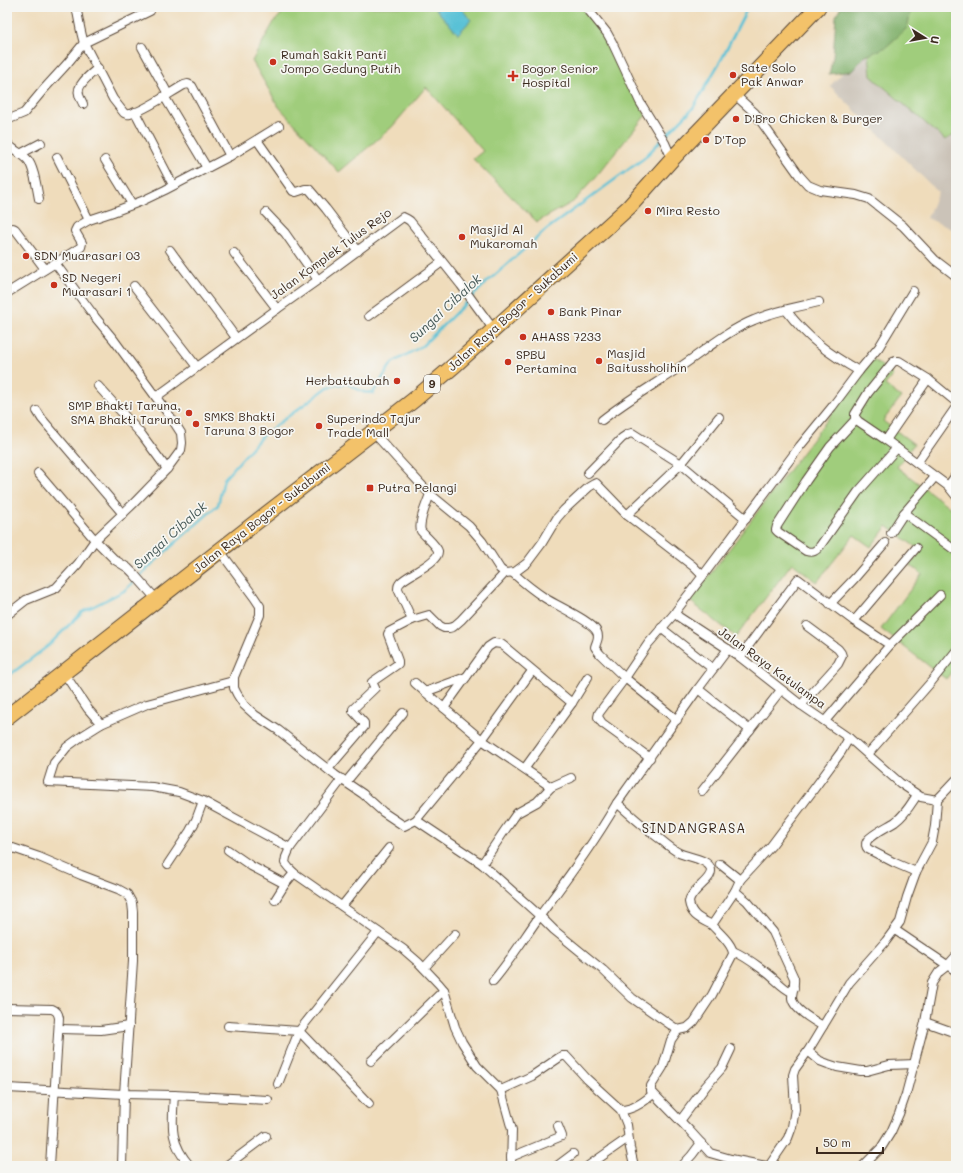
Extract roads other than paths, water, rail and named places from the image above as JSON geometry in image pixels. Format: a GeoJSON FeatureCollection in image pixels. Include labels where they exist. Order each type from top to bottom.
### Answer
{"type":"FeatureCollection","features":[{"type":"Feature","properties":{"kind":"highway","name":"Jalan Raya Bogor - Sukabumi"},"geometry":{"type":"LineString","coordinates":[[7,717],[374,432],[415,399],[494,330],[629,206],[818,7]]}},
{"type":"Feature","properties":{"kind":"street"},"geometry":{"type":"LineString","coordinates":[[76,7],[84,43],[113,99],[126,114],[146,107],[188,84],[192,86],[230,156]]}},
{"type":"Feature","properties":{"kind":"street"},"geometry":{"type":"LineString","coordinates":[[7,120],[24,113],[84,43],[150,11],[148,7]]}},
{"type":"Feature","properties":{"kind":"street"},"geometry":{"type":"LineString","coordinates":[[586,7],[607,33],[640,102],[665,144],[672,159]]}},
{"type":"Feature","properties":{"kind":"street"},"geometry":{"type":"LineString","coordinates":[[142,47],[166,95],[207,168]]}},
{"type":"Feature","properties":{"kind":"street"},"geometry":{"type":"LineString","coordinates":[[83,104],[78,94],[79,90],[84,81],[98,68]]}},
{"type":"Feature","properties":{"kind":"street"},"geometry":{"type":"LineString","coordinates":[[734,94],[751,108],[759,117],[808,185],[820,190],[862,196],[869,199],[903,226],[935,260],[956,276]]}},
{"type":"Feature","properties":{"kind":"street"},"geometry":{"type":"LineString","coordinates":[[135,112],[174,184]]}},
{"type":"Feature","properties":{"kind":"street"},"geometry":{"type":"LineString","coordinates":[[7,293],[81,247],[82,243],[75,232],[77,227],[89,220],[165,190],[230,156],[279,126]]}},
{"type":"Feature","properties":{"kind":"street"},"geometry":{"type":"LineString","coordinates":[[257,140],[294,192],[309,189],[358,251]]}},
{"type":"Feature","properties":{"kind":"street"},"geometry":{"type":"LineString","coordinates":[[7,143],[14,151],[29,160],[39,199]]}},
{"type":"Feature","properties":{"kind":"street"},"geometry":{"type":"LineString","coordinates":[[20,154],[41,143]]}},
{"type":"Feature","properties":{"kind":"street"},"geometry":{"type":"LineString","coordinates":[[57,157],[89,220]]}},
{"type":"Feature","properties":{"kind":"street"},"geometry":{"type":"LineString","coordinates":[[105,160],[132,204]]}},
{"type":"Feature","properties":{"kind":"street"},"geometry":{"type":"LineString","coordinates":[[266,213],[281,228],[318,280]]}},
{"type":"Feature","properties":{"kind":"street","name":"Jalan Komplek Tulus Rejo"},"geometry":{"type":"LineString","coordinates":[[156,396],[197,368],[401,218],[405,218],[410,221],[461,285],[494,330]]}},
{"type":"Feature","properties":{"kind":"street"},"geometry":{"type":"LineString","coordinates":[[7,232],[13,228],[15,229],[45,269]]}},
{"type":"Feature","properties":{"kind":"street"},"geometry":{"type":"LineString","coordinates":[[170,250],[236,338]]}},
{"type":"Feature","properties":{"kind":"street"},"geometry":{"type":"LineString","coordinates":[[234,253],[277,309]]}},
{"type":"Feature","properties":{"kind":"street"},"geometry":{"type":"LineString","coordinates":[[369,316],[442,262]]}},
{"type":"Feature","properties":{"kind":"street"},"geometry":{"type":"LineString","coordinates":[[7,615],[26,600],[56,588],[78,564],[95,540],[167,469],[181,450],[182,438],[178,427],[56,263]]}},
{"type":"Feature","properties":{"kind":"street"},"geometry":{"type":"LineString","coordinates":[[134,286],[197,368]]}},
{"type":"Feature","properties":{"kind":"street"},"geometry":{"type":"LineString","coordinates":[[650,758],[602,723],[598,719],[599,713],[626,678],[648,644],[675,613],[800,446],[879,347],[914,291]]}},
{"type":"Feature","properties":{"kind":"street"},"geometry":{"type":"LineString","coordinates":[[602,420],[630,399],[753,320],[819,302]]}},
{"type":"Feature","properties":{"kind":"street"},"geometry":{"type":"LineString","coordinates":[[786,310],[797,325],[811,339],[859,371]]}},
{"type":"Feature","properties":{"kind":"street"},"geometry":{"type":"LineString","coordinates":[[956,402],[928,379],[899,361],[895,361],[879,379],[854,414],[856,419],[948,486],[956,496]]}},
{"type":"Feature","properties":{"kind":"street"},"geometry":{"type":"LineString","coordinates":[[886,440],[928,379]]}},
{"type":"Feature","properties":{"kind":"street"},"geometry":{"type":"LineString","coordinates":[[98,386],[142,435],[167,469]]}},
{"type":"Feature","properties":{"kind":"street"},"geometry":{"type":"LineString","coordinates":[[917,463],[956,407]]}},
{"type":"Feature","properties":{"kind":"street"},"geometry":{"type":"LineString","coordinates":[[37,411],[42,419],[123,514]]}},
{"type":"Feature","properties":{"kind":"street"},"geometry":{"type":"LineString","coordinates":[[627,515],[681,464],[719,417]]}},
{"type":"Feature","properties":{"kind":"street"},"geometry":{"type":"LineString","coordinates":[[856,419],[830,447],[806,481],[777,526],[776,529],[778,532],[806,551],[815,551],[858,492],[897,448]]}},
{"type":"Feature","properties":{"kind":"street"},"geometry":{"type":"LineString","coordinates":[[374,432],[430,494],[470,526],[482,541],[500,569],[509,573],[546,599],[578,617],[597,630],[598,638],[595,645],[600,654],[626,678],[677,720]]}},
{"type":"Feature","properties":{"kind":"street"},"geometry":{"type":"LineString","coordinates":[[588,473],[622,438],[630,433],[635,434],[681,464],[746,519]]}},
{"type":"Feature","properties":{"kind":"street"},"geometry":{"type":"LineString","coordinates":[[38,473],[95,540],[115,560],[128,568],[157,600]]}},
{"type":"Feature","properties":{"kind":"street"},"geometry":{"type":"LineString","coordinates":[[948,486],[956,475]]}},
{"type":"Feature","properties":{"kind":"street"},"geometry":{"type":"LineString","coordinates":[[891,533],[904,514],[935,477]]}},
{"type":"Feature","properties":{"kind":"street"},"geometry":{"type":"LineString","coordinates":[[328,769],[364,727],[364,723],[352,710],[375,688],[372,682],[398,664],[388,632],[412,620],[429,615],[444,628],[453,627],[462,620],[509,573],[520,569],[534,555],[564,510],[594,484],[596,483],[627,515],[646,528],[666,546],[693,566],[702,577]]}},
{"type":"Feature","properties":{"kind":"street"},"geometry":{"type":"LineString","coordinates":[[412,620],[398,586],[401,582],[418,572],[430,562],[438,551],[420,529],[430,494]]}},
{"type":"Feature","properties":{"kind":"street"},"geometry":{"type":"LineString","coordinates":[[904,514],[956,551]]}},
{"type":"Feature","properties":{"kind":"street"},"geometry":{"type":"LineString","coordinates":[[830,604],[854,579],[884,543]]}},
{"type":"Feature","properties":{"kind":"street"},"geometry":{"type":"LineString","coordinates":[[854,621],[916,548]]}},
{"type":"Feature","properties":{"kind":"street"},"geometry":{"type":"LineString","coordinates":[[220,551],[254,597],[260,609],[259,619],[233,681],[235,691],[244,705],[249,711],[278,730],[366,797],[383,812],[404,826],[416,820],[482,740],[532,671]]}},
{"type":"Feature","properties":{"kind":"street"},"geometry":{"type":"LineString","coordinates":[[740,657],[798,580],[890,645]]}},
{"type":"Feature","properties":{"kind":"street"},"geometry":{"type":"LineString","coordinates":[[824,721],[890,645],[940,595]]}},
{"type":"Feature","properties":{"kind":"street","name":"Jalan Raya Katulampa"},"geometry":{"type":"LineString","coordinates":[[675,613],[683,620],[740,657],[801,705],[849,738],[900,783],[917,795],[936,800]]}},
{"type":"Feature","properties":{"kind":"street"},"geometry":{"type":"LineString","coordinates":[[801,705],[838,664],[842,656],[838,649],[807,626]]}},
{"type":"Feature","properties":{"kind":"street"},"geometry":{"type":"LineString","coordinates":[[662,628],[713,669]]}},
{"type":"Feature","properties":{"kind":"street"},"geometry":{"type":"LineString","coordinates":[[444,708],[488,647],[494,643],[501,644],[572,703]]}},
{"type":"Feature","properties":{"kind":"street"},"geometry":{"type":"LineString","coordinates":[[493,981],[509,961],[582,858],[609,818],[617,803],[728,649]]}},
{"type":"Feature","properties":{"kind":"street"},"geometry":{"type":"LineString","coordinates":[[868,754],[932,681],[956,651]]}},
{"type":"Feature","properties":{"kind":"street"},"geometry":{"type":"LineString","coordinates":[[64,673],[101,724]]}},
{"type":"Feature","properties":{"kind":"street"},"geometry":{"type":"LineString","coordinates":[[425,692],[467,677]]}},
{"type":"Feature","properties":{"kind":"street"},"geometry":{"type":"LineString","coordinates":[[525,768],[572,703],[588,677]]}},
{"type":"Feature","properties":{"kind":"street"},"geometry":{"type":"LineString","coordinates":[[233,681],[147,704],[101,724],[67,747],[54,763],[48,782],[152,787],[180,792],[203,801],[290,848]]}},
{"type":"Feature","properties":{"kind":"street"},"geometry":{"type":"LineString","coordinates":[[415,683],[482,740],[551,787]]}},
{"type":"Feature","properties":{"kind":"street"},"geometry":{"type":"LineString","coordinates":[[698,689],[750,730]]}},
{"type":"Feature","properties":{"kind":"street"},"geometry":{"type":"LineString","coordinates":[[702,791],[781,690]]}},
{"type":"Feature","properties":{"kind":"street"},"geometry":{"type":"LineString","coordinates":[[403,713],[344,780],[290,848],[285,863],[294,872],[403,949],[413,957],[444,990],[455,1027],[462,1042],[477,1066],[501,1090],[512,1130],[511,1166]]}},
{"type":"Feature","properties":{"kind":"street"},"geometry":{"type":"LineString","coordinates":[[712,925],[735,891],[740,880],[771,846],[841,752],[849,738]]}},
{"type":"Feature","properties":{"kind":"street"},"geometry":{"type":"LineString","coordinates":[[482,864],[517,813],[537,802],[551,787],[571,778]]}},
{"type":"Feature","properties":{"kind":"street"},"geometry":{"type":"LineString","coordinates":[[617,803],[648,830],[678,852],[704,862],[710,867],[710,875],[693,892],[689,902],[691,911],[695,916],[712,925],[730,944],[733,952],[712,995],[694,1022],[687,1028],[678,1030],[671,1040],[662,1070],[651,1086],[651,1090],[653,1094],[710,1152],[715,1155],[767,1166],[790,1133],[794,1116],[793,1075],[795,1069],[808,1051],[849,983],[895,930],[901,919],[916,872],[932,842],[935,826],[936,800],[956,780]]}},
{"type":"Feature","properties":{"kind":"street"},"geometry":{"type":"LineString","coordinates":[[916,872],[872,852],[868,849],[866,844],[867,840],[903,815],[917,795]]}},
{"type":"Feature","properties":{"kind":"street"},"geometry":{"type":"LineString","coordinates":[[168,864],[190,831],[203,801]]}},
{"type":"Feature","properties":{"kind":"street"},"geometry":{"type":"LineString","coordinates":[[416,820],[482,864],[554,930],[603,970],[632,998],[678,1030]]}},
{"type":"Feature","properties":{"kind":"street"},"geometry":{"type":"LineString","coordinates":[[7,846],[39,857],[124,892],[130,898],[133,908],[132,961],[124,1094],[122,1166]]}},
{"type":"Feature","properties":{"kind":"street"},"geometry":{"type":"LineString","coordinates":[[342,906],[389,848]]}},
{"type":"Feature","properties":{"kind":"street"},"geometry":{"type":"LineString","coordinates":[[228,850],[251,866],[285,884]]}},
{"type":"Feature","properties":{"kind":"street"},"geometry":{"type":"LineString","coordinates":[[720,864],[740,880]]}},
{"type":"Feature","properties":{"kind":"street"},"geometry":{"type":"LineString","coordinates":[[275,900],[294,872]]}},
{"type":"Feature","properties":{"kind":"street"},"geometry":{"type":"LineString","coordinates":[[735,891],[747,901],[773,932],[794,978],[792,999],[800,1010],[823,1026]]}},
{"type":"Feature","properties":{"kind":"street"},"geometry":{"type":"LineString","coordinates":[[895,930],[956,971]]}},
{"type":"Feature","properties":{"kind":"street"},"geometry":{"type":"LineString","coordinates":[[278,1084],[299,1031],[378,932]]}},
{"type":"Feature","properties":{"kind":"street"},"geometry":{"type":"LineString","coordinates":[[424,968],[455,934]]}},
{"type":"Feature","properties":{"kind":"street"},"geometry":{"type":"LineString","coordinates":[[733,952],[740,954],[765,971],[787,990],[790,991],[794,988]]}},
{"type":"Feature","properties":{"kind":"street"},"geometry":{"type":"LineString","coordinates":[[863,1166],[881,1148],[891,1132],[899,1114],[915,1064],[932,984],[939,972],[948,966],[956,956]]}},
{"type":"Feature","properties":{"kind":"street"},"geometry":{"type":"LineString","coordinates":[[371,1061],[444,990]]}},
{"type":"Feature","properties":{"kind":"street"},"geometry":{"type":"LineString","coordinates":[[7,1008],[52,1009],[57,1011],[59,1014],[56,1090],[50,1166]]}},
{"type":"Feature","properties":{"kind":"street"},"geometry":{"type":"LineString","coordinates":[[925,1022],[956,1034]]}},
{"type":"Feature","properties":{"kind":"street"},"geometry":{"type":"LineString","coordinates":[[59,1029],[101,1030],[129,1026]]}},
{"type":"Feature","properties":{"kind":"street"},"geometry":{"type":"LineString","coordinates":[[228,1026],[299,1031],[369,1104]]}},
{"type":"Feature","properties":{"kind":"street"},"geometry":{"type":"LineString","coordinates":[[680,1121],[706,1086],[722,1068],[731,1049]]}},
{"type":"Feature","properties":{"kind":"street"},"geometry":{"type":"LineString","coordinates":[[808,1051],[820,1061],[837,1067],[861,1071],[867,1071],[889,1065],[915,1064]]}},
{"type":"Feature","properties":{"kind":"street"},"geometry":{"type":"LineString","coordinates":[[501,1090],[532,1076],[562,1056],[566,1056],[587,1079],[621,1110],[627,1125],[628,1138],[634,1166]]}},
{"type":"Feature","properties":{"kind":"street"},"geometry":{"type":"LineString","coordinates":[[7,1088],[268,1100]]}},
{"type":"Feature","properties":{"kind":"street"},"geometry":{"type":"LineString","coordinates":[[621,1110],[628,1110],[637,1106],[653,1094]]}},
{"type":"Feature","properties":{"kind":"street"},"geometry":{"type":"LineString","coordinates":[[174,1095],[172,1125],[175,1143],[179,1153],[190,1166]]}},
{"type":"Feature","properties":{"kind":"street"},"geometry":{"type":"LineString","coordinates":[[511,1157],[562,1136],[558,1126]]}},
{"type":"Feature","properties":{"kind":"street"},"geometry":{"type":"LineString","coordinates":[[226,1166],[266,1136]]}},
{"type":"Feature","properties":{"kind":"street"},"geometry":{"type":"LineString","coordinates":[[588,1166],[628,1138]]}},
{"type":"Feature","properties":{"kind":"street"},"geometry":{"type":"LineString","coordinates":[[682,1166],[701,1143]]}},
{"type":"Feature","properties":{"kind":"street"},"geometry":{"type":"LineString","coordinates":[[557,1166],[573,1154]]}},
{"type":"Feature","properties":{"kind":"water"},"geometry":{"type":"Polygon","coordinates":[[[434,7],[460,7],[471,20],[458,34],[434,7]]]}},
{"type":"Feature","properties":{"kind":"waterway","name":"Sungai Cibalok"},"geometry":{"type":"LineString","coordinates":[[7,677],[48,646],[82,612],[124,591],[218,505],[224,479],[263,435],[328,387],[346,383],[363,392],[373,393],[392,363],[422,346],[487,282],[547,229],[643,159],[693,108],[721,60],[748,7]]}},
{"type":"Feature","properties":{"kind":"place","name":"Rumah Sakit Panti Jompo Gedung Putih"},"geometry":{"type":"Point","coordinates":[273,62]}},
{"type":"Feature","properties":{"kind":"place","name":"Sate Solo Pak Anwar"},"geometry":{"type":"Point","coordinates":[733,75]}},
{"type":"Feature","properties":{"kind":"place","name":"Bogor Senior Hospital"},"geometry":{"type":"Point","coordinates":[513,76]}},
{"type":"Feature","properties":{"kind":"place","name":"D'Bro Chicken & Burger"},"geometry":{"type":"Point","coordinates":[736,119]}},
{"type":"Feature","properties":{"kind":"place","name":"D'Top"},"geometry":{"type":"Point","coordinates":[706,140]}},
{"type":"Feature","properties":{"kind":"place","name":"Mira Resto"},"geometry":{"type":"Point","coordinates":[648,211]}},
{"type":"Feature","properties":{"kind":"place","name":"Masjid Al Mukaromah"},"geometry":{"type":"Point","coordinates":[462,237]}},
{"type":"Feature","properties":{"kind":"place","name":"SDN Muarasari 03"},"geometry":{"type":"Point","coordinates":[26,256]}},
{"type":"Feature","properties":{"kind":"place","name":"SD Negeri Muarasari 1"},"geometry":{"type":"Point","coordinates":[54,285]}},
{"type":"Feature","properties":{"kind":"place","name":"Bank Pinar"},"geometry":{"type":"Point","coordinates":[551,312]}},
{"type":"Feature","properties":{"kind":"place","name":"AHASS 7233"},"geometry":{"type":"Point","coordinates":[523,337]}},
{"type":"Feature","properties":{"kind":"place","name":"Masjid Baitussholihin"},"geometry":{"type":"Point","coordinates":[599,361]}},
{"type":"Feature","properties":{"kind":"place","name":"SPBU Pertamina"},"geometry":{"type":"Point","coordinates":[508,362]}},
{"type":"Feature","properties":{"kind":"place","name":"Herbattaubah"},"geometry":{"type":"Point","coordinates":[397,381]}},
{"type":"Feature","properties":{"kind":"place","name":"SMP Bhakti Taruna, SMA Bhakti Taruna"},"geometry":{"type":"Point","coordinates":[189,413]}},
{"type":"Feature","properties":{"kind":"place","name":"SMKS Bhakti Taruna 3 Bogor"},"geometry":{"type":"Point","coordinates":[196,424]}},
{"type":"Feature","properties":{"kind":"place","name":"Superindo Tajur Trade Mall"},"geometry":{"type":"Point","coordinates":[319,426]}},
{"type":"Feature","properties":{"kind":"place","name":"Putra Pelangi"},"geometry":{"type":"Point","coordinates":[370,488]}},
{"type":"Feature","properties":{"kind":"district","name":"SINDANGRASA"},"geometry":{"type":"Point","coordinates":[694,828]}}]}
